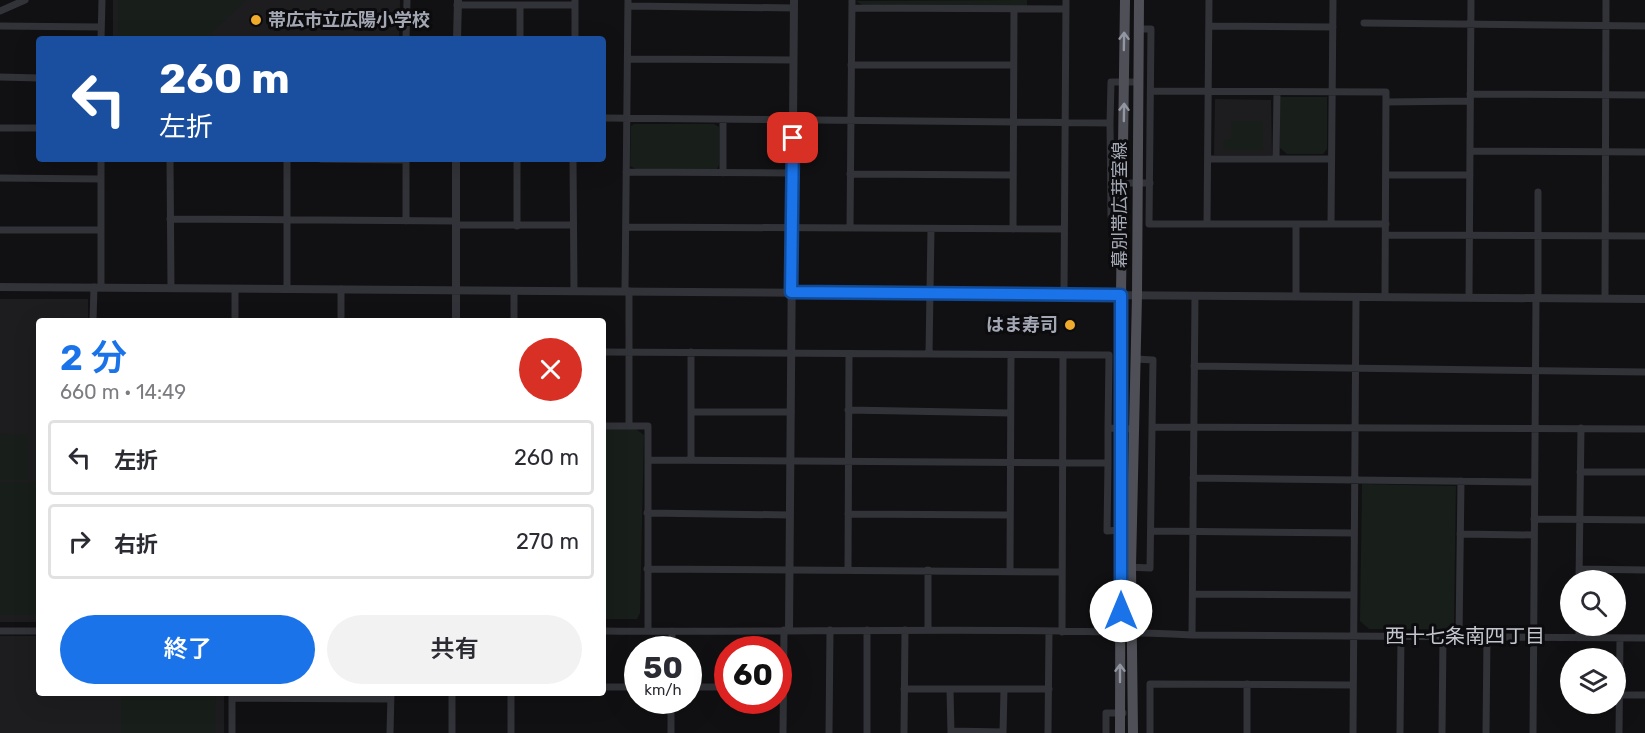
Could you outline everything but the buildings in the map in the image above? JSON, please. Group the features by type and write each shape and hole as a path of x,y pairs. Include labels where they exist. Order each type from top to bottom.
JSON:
{"main road":[{"name":"幕別帯広芽室線","path":"1125,0 1121,295 1127,428 1127,632 1133,733"},
{"name":"幕別帯広芽室線","path":"1126,567 1121,530 1127,428 1136,359 1138,0"},
{"name":"幕別帯広芽室線","path":"1120,733 1127,632"}],"street":[{"path":"0,11 25,0"},
{"path":"101,36 102,0"},
{"path":"406,36 407,0"},
{"path":"1064,294 1066,0"},
{"path":"1207,224 1209,0"},
{"path":"1331,224 1333,0"},
{"path":"1468,297 1471,0"},
{"path":"1605,298 1606,0"},
{"path":"457,36 457,2 520,6 575,3 574,36"},
{"path":"629,426 626,227 628,3 794,4 791,412 786,636"},
{"path":"850,228 852,4 1014,10 1066,9"},
{"path":"520,6 520,36"},
{"path":"1013,229 1014,10"},
{"path":"1364,23 1645,26"},
{"path":"0,26 101,27"},
{"path":"1209,26 1333,27"},
{"path":"1138,29 1151,29 1149,224 1386,224"},
{"path":"628,59 793,60"},
{"path":"851,65 1012,65"},
{"path":"0,77 36,78"},
{"path":"1123,216 1111,216 1112,82 1137,82"},
{"path":"1151,91 1386,92 1385,297"},
{"path":"1276,158 1277,93"},
{"path":"1386,102 1645,95"},
{"path":"606,118 1110,123"},
{"path":"723,120 723,173"},
{"path":"0,128 36,128"},
{"path":"1470,151 1645,152"},
{"path":"1208,159 1331,159"},
{"path":"93,318 101,230 101,162"},
{"path":"170,162 171,288"},
{"path":"287,162 287,289"},
{"path":"405,162 406,221"},
{"path":"456,162 456,318"},
{"path":"517,162 517,226"},
{"path":"573,162 574,290"},
{"path":"626,172 792,173"},
{"path":"850,174 1012,175"},
{"path":"1386,176 1470,175"},
{"path":"0,178 101,179"},
{"path":"1123,183 1150,183"},
{"path":"1533,733 1538,192"},
{"path":"170,219 406,221 517,226 573,225"},
{"path":"1296,224 1296,296"},
{"path":"626,227 1064,229"},
{"path":"929,354 931,229"},
{"path":"0,230 101,230"},
{"path":"1386,236 1645,236"},
{"path":"0,286 1645,298"},
{"path":"235,288 235,318"},
{"path":"341,289 341,318"},
{"path":"514,291 514,318"},
{"path":"1192,635 1195,296"},
{"path":"1353,733 1352,595 1356,297"},
{"path":"606,352 1108,355 1107,531 1121,530"},
{"path":"691,352 691,460"},
{"path":"848,570 849,355"},
{"path":"1010,571 1011,355"},
{"path":"1062,632 1064,355"},
{"path":"1126,567 1150,568 1153,360 1136,359"},
{"path":"1194,366 1645,372"},
{"path":"848,410 1010,413"},
{"path":"691,412 791,412"},
{"path":"606,426 648,426 648,632"},
{"path":"1152,427 1645,429"},
{"path":"1108,428 1127,428"},
{"path":"1579,570 1581,429"},
{"path":"648,460 1108,463"},
{"path":"1580,472 1645,472"},
{"path":"1193,478 1534,482"},
{"path":"1459,637 1461,481"},
{"path":"647,513 789,515"},
{"path":"848,514 1009,515"},
{"path":"1534,519 1645,520"},
{"path":"1151,531 1354,533"},
{"path":"1460,534 1534,536"},
{"path":"647,568 1062,572"},
{"path":"928,570 928,630"},
{"path":"1626,570 1645,570"},
{"path":"1193,594 1352,595"},
{"path":"829,733 830,630"},
{"path":"867,630 867,733"},
{"path":"904,733 905,630"},
{"path":"606,631 928,630 1192,635 1645,638"},
{"path":"0,631 36,632"},
{"path":"672,631 672,636"},
{"path":"1048,733 1049,632"},
{"path":"1400,733 1401,636"},
{"path":"1442,733 1443,637"},
{"path":"1486,733 1487,637"},
{"path":"1620,638 1620,648"},
{"path":"1150,733 1150,684 1353,685"},
{"path":"1246,733 1247,684"},
{"path":"606,687 624,687"},
{"path":"904,688 1049,689"},
{"path":"950,689 951,732 1003,733 1004,689"},
{"path":"1626,695 1645,695"},
{"path":"232,696 232,733"},
{"path":"390,733 391,696"},
{"path":"452,696 452,733"},
{"path":"511,696 511,733"},
{"path":"1106,733 1106,713 1133,713"},
{"path":"671,714 671,733"},
{"path":"782,714 783,733"},
{"path":"1619,733 1620,714"}],"shaded area":[{"name":"帯広市立広陽小学校","path":"113,0 400,0 399,36 113,36"},
{"path":"118,0 246,0 211,33 211,36 118,36"},
{"path":"1027,0 1027,6 864,6 856,1"},
{"path":"1280,97 1327,97 1327,149 1323,154 1287,154 1280,148"},
{"path":"1215,99 1271,100 1272,155 1214,155"},
{"path":"1231,121 1263,121 1263,150 1223,150 1223,140 1231,139"},
{"path":"634,124 714,124 719,127 719,165 717,169 638,170 630,166 631,126"},
{"path":"0,299 88,299 88,318 36,318 36,622 0,622"},
{"path":"606,429 636,429 644,435 640,613 637,619 606,619"},
{"path":"0,434 28,435 28,480 0,480"},
{"path":"0,482 36,482 36,615 0,615"},
{"path":"1362,484 1456,486 1454,623 1450,629 1369,629 1360,621"},
{"path":"0,636 36,636 36,696 224,696 224,733 0,733"},
{"path":"121,696 216,696 215,733 121,733"}],"place":[{"name":"帯広市立広陽小学校","path":"256,20"},
{"name":"はま寿司","path":"1070,325"}],"district":[{"name":"西十七条南四丁目","path":"1465,636"}],"route":[{"path":"793,138 791,292 1121,295 1121,611"}]}
